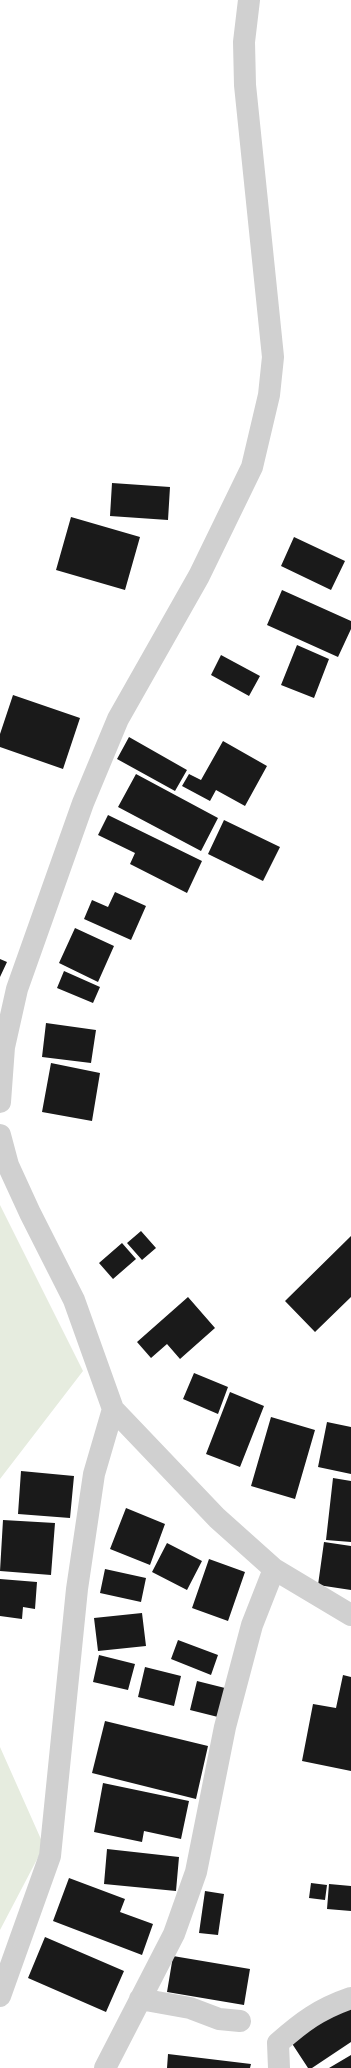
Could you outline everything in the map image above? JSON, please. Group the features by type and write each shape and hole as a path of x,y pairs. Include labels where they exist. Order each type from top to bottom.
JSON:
{"street":[{"path":"0,1102 4,1047 17,989 83,803 118,719 199,576 252,467 260,438 269,395 273,358 245,85 244,42 249,0"},
{"path":"0,1135 8,1165 30,1213 74,1300 113,1409 217,1518 274,1569 351,1615"},
{"path":"0,1996 50,1856 77,1589 94,1474 113,1409"},
{"path":"105,2068 174,1934 196,1872 227,1720 252,1625 274,1569"},
{"path":"279,2068 278,2043 303,2021 332,2004 351,1998"},
{"path":"140,1999 190,2008 219,2019 240,2021"}],"shaded area":[{"path":"0,1205 83,1371 0,1479"},
{"path":"0,1747 44,1846 0,1930"}],"building":[{"path":"112,483 170,487 168,520 110,516"},
{"path":"71,517 140,537 125,590 56,570"},
{"path":"294,537 345,561 331,590 281,566"},
{"path":"282,590 351,621 351,629 338,657 267,625"},
{"path":"297,645 329,659 314,698 281,685"},
{"path":"221,655 260,676 249,696 211,675"},
{"path":"13,695 80,718 63,769 0,747 0,734"},
{"path":"129,737 187,770 175,791 117,759"},
{"path":"223,741 267,766 245,806 216,790 210,801 182,786 189,774 201,780"},
{"path":"136,774 218,818 201,851 118,807"},
{"path":"108,815 202,861 187,893 130,864 135,853 98,835"},
{"path":"224,820 280,847 263,881 208,854"},
{"path":"115,892 146,906 131,940 84,919 92,900 108,907"},
{"path":"75,928 114,946 98,982 59,963"},
{"path":"0,959 7,962 0,977"},
{"path":"64,971 100,987 93,1003 57,988"},
{"path":"46,1023 96,1030 91,1063 42,1057"},
{"path":"51,1063 100,1073 92,1121 42,1112"},
{"path":"141,1231 156,1248 142,1260 127,1243"},
{"path":"351,1236 351,1297 315,1332 285,1301"},
{"path":"122,1243 136,1259 113,1279 99,1263"},
{"path":"188,1297 215,1328 180,1359 167,1344 151,1358 137,1342"},
{"path":"194,1373 228,1387 218,1414 183,1399"},
{"path":"230,1392 264,1406 240,1467 206,1454"},
{"path":"271,1417 315,1430 295,1499 251,1486"},
{"path":"327,1422 351,1427 351,1474 318,1467"},
{"path":"21,1471 74,1476 70,1518 18,1514"},
{"path":"333,1478 351,1481 351,1542 326,1540"},
{"path":"126,1508 165,1524 150,1565 110,1549"},
{"path":"3,1520 55,1523 51,1575 0,1571"},
{"path":"324,1542 351,1546 351,1590 318,1585"},
{"path":"167,1543 202,1561 187,1590 152,1572"},
{"path":"209,1559 245,1572 228,1621 192,1608"},
{"path":"105,1569 146,1578 141,1602 100,1593"},
{"path":"0,1579 37,1582 35,1609 23,1607 22,1619 0,1616"},
{"path":"142,1613 146,1646 98,1651 94,1618"},
{"path":"178,1640 218,1655 211,1675 171,1659"},
{"path":"99,1655 135,1664 128,1690 93,1682"},
{"path":"145,1667 181,1676 174,1706 138,1697"},
{"path":"343,1675 351,1677 351,1771 302,1761 313,1704 336,1708"},
{"path":"197,1681 225,1688 218,1717 190,1710"},
{"path":"105,1721 208,1746 196,1799 92,1773"},
{"path":"103,1783 189,1801 181,1839 144,1831 142,1842 94,1832"},
{"path":"107,1849 179,1857 176,1891 104,1884"},
{"path":"69,1878 125,1899 120,1912 153,1924 142,1955 53,1921"},
{"path":"311,1883 327,1885 325,1900 309,1898"},
{"path":"329,1884 351,1886 351,1911 327,1909"},
{"path":"205,1891 224,1894 218,1935 199,1933"},
{"path":"45,1937 124,1971 106,2012 28,1978"},
{"path":"173,1956 250,1969 244,2005 167,1992"},
{"path":"351,2003 351,2042 312,2068 308,2068 291,2042"},
{"path":"168,2054 251,2064 250,2068 167,2068"},
{"path":"351,2055 351,2068 329,2068"}]}
